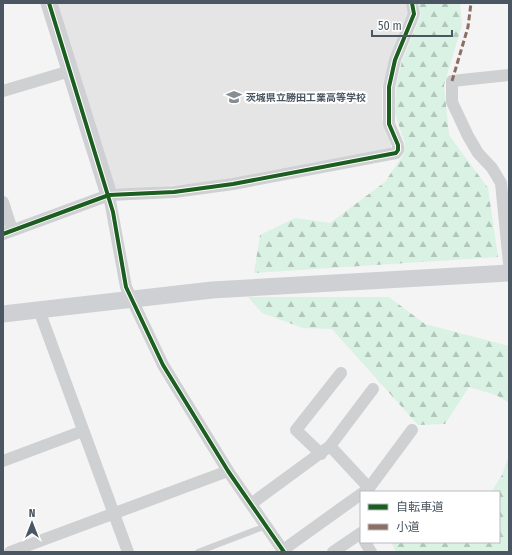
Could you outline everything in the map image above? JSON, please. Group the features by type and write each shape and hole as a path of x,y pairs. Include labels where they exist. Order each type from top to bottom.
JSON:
{"street":[{"path":"49,3 109,195 126,287 163,365 228,471 283,551 360,495"},
{"path":"3,202 7,232 109,195 174,192 233,184 396,153 398,150 398,145 389,124 389,87 395,60 414,14 412,3"},
{"path":"3,91 70,71"},
{"path":"509,75 452,81 452,102 468,136 478,153 492,168 500,182 509,263"},
{"path":"3,314 212,290 501,274"},
{"path":"39,310 128,552"},
{"path":"341,373 296,430 326,450 365,491 412,430"},
{"path":"251,504 326,450 373,389"},
{"path":"3,461 83,431"},
{"path":"10,552 228,471"},
{"path":"333,552 360,537"},
{"path":"366,543 371,552"}],"lane":[{"path":"198,552 266,526"}],"shaded area":[{"name":"茨城県立勝田工業高等学校","path":"58,3 407,3 409,13 401,29 382,88 382,119 391,144 390,150 211,182 120,190 115,187"}],"green space":[{"path":"418,3 460,3 462,25 444,85 449,135 488,188 498,257 254,273 260,235 295,218 330,223 385,182 403,155 405,144 395,113 396,86 402,61 421,15"},
{"path":"248,297 389,297 425,324 509,346 509,403 496,395 469,387 445,424 418,425 332,329 303,328 262,313"},
{"path":"509,455 508,552 396,552 392,543 500,543 500,491 492,491 502,475"}],"marked path":[{"path":"452,81 468,27 471,3"}],"cycle path":[{"path":"49,3 113,212 126,287 163,365 228,471 284,552"},
{"path":"3,234 109,195 174,192 233,184 396,153 398,150 398,145 389,124 389,87 395,60 414,14 412,3"}],"place":[{"name":"茨城県立勝田工業高等学校","path":"234,97"}]}
